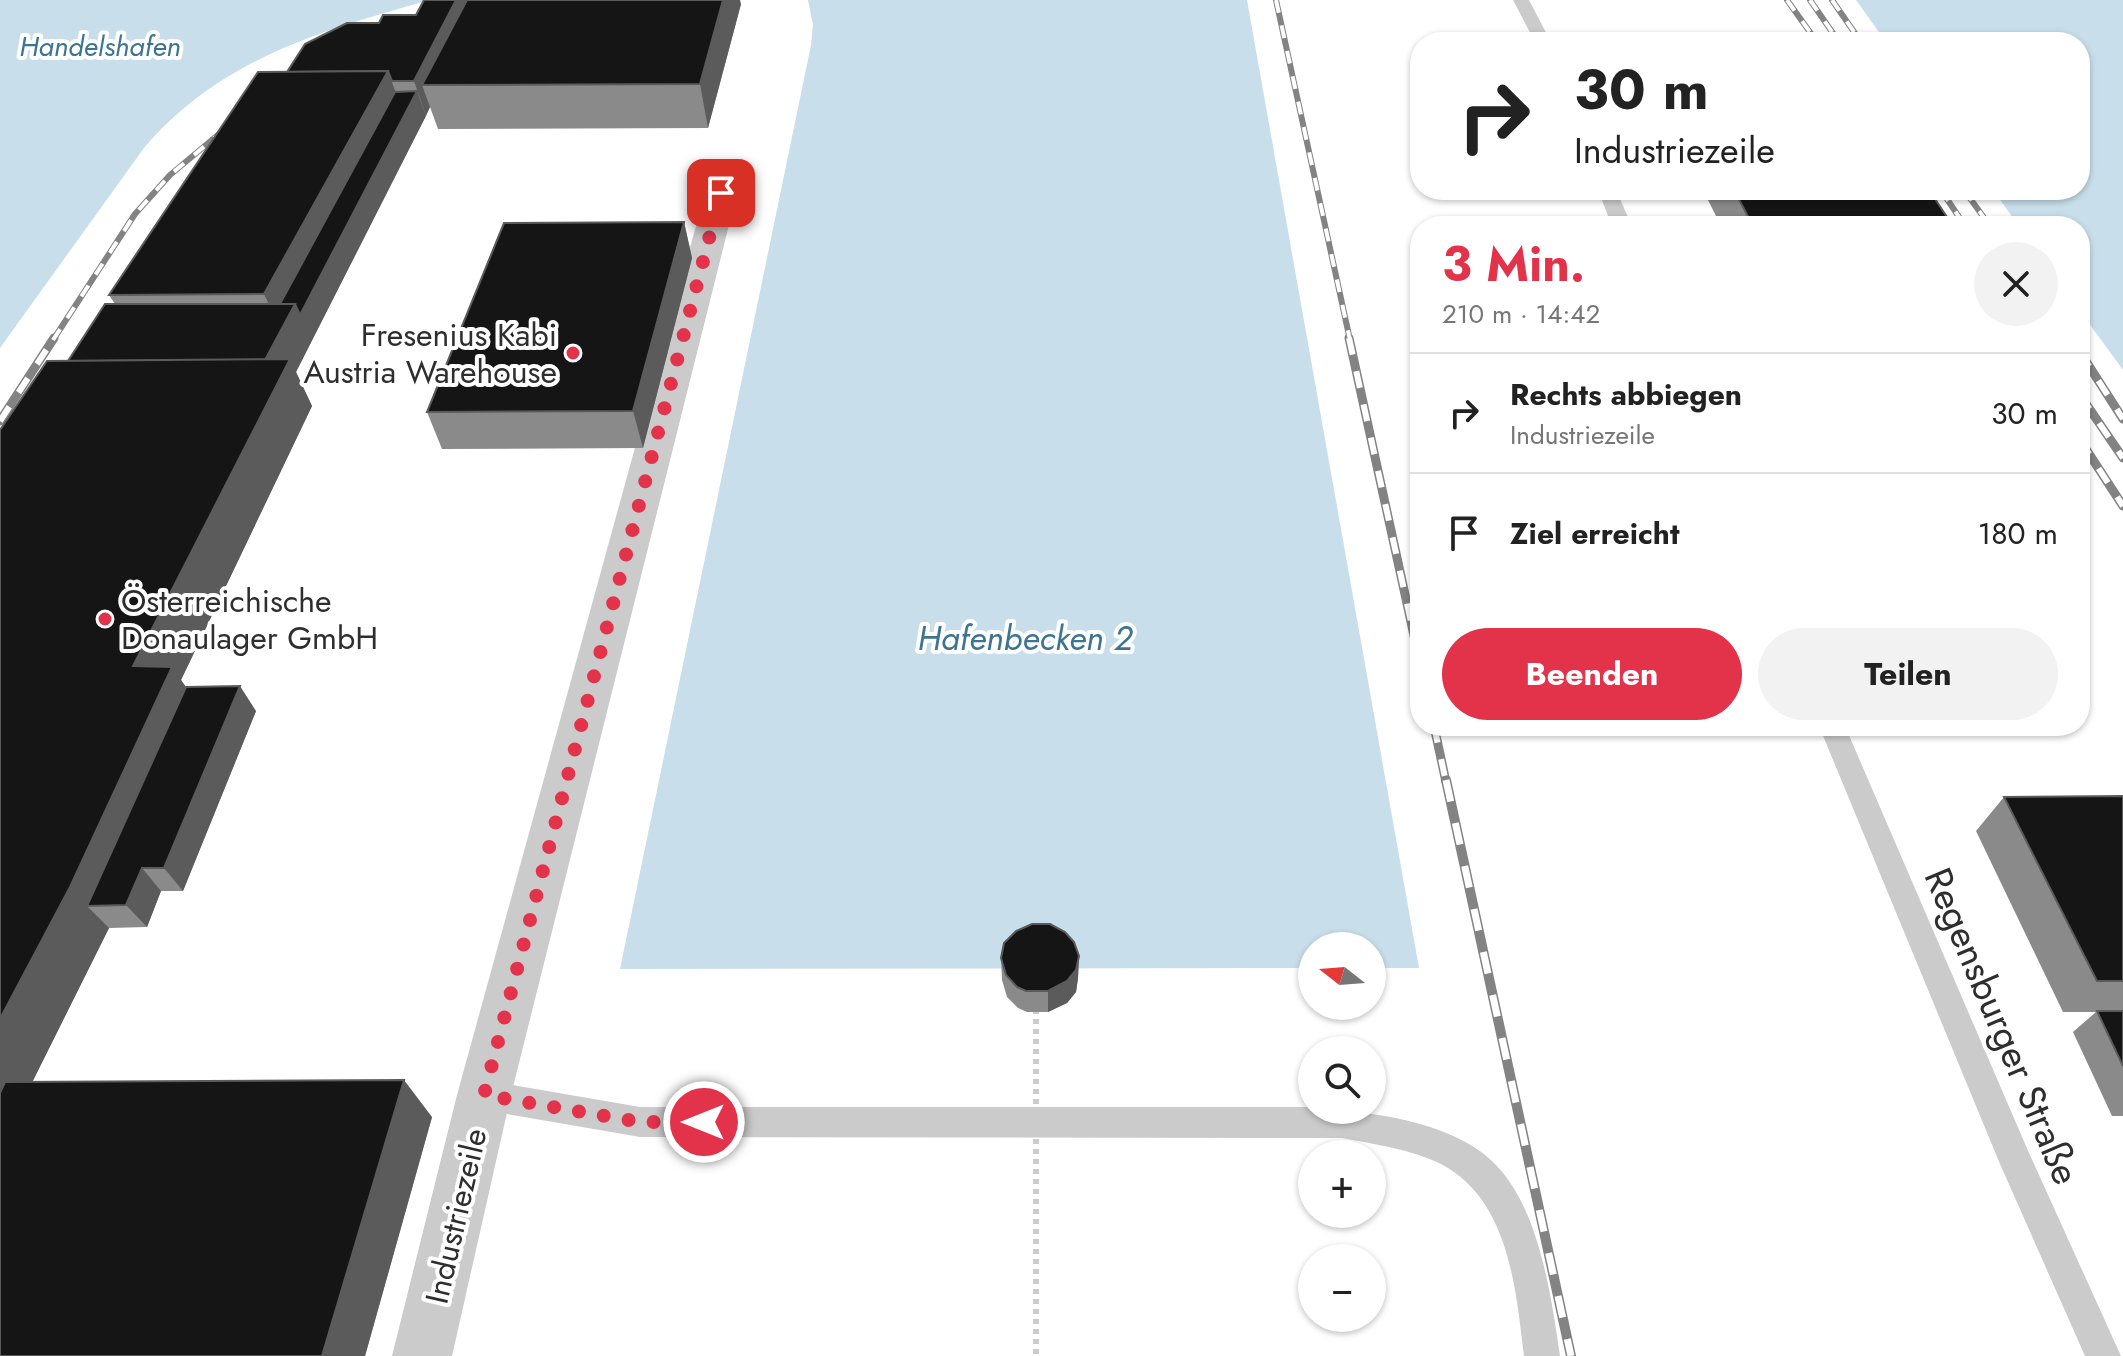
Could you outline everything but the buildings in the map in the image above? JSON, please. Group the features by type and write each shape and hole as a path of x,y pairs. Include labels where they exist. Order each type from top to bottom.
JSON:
{"street":[{"name":"Industriezeile","path":"422,1356 484,1095 721,193"}],"lane":[{"path":"1521,0 1538,32"},
{"name":"Regensburger Straße","path":"1836,736 2017,1164 2103,1356"},
{"path":"484,1095 640,1122 1342,1123 1411,1137 1462,1158 1485,1177 1505,1209 1531,1275 1542,1356"}],"path":[{"path":"1036,1004 1036,1356"}],"water":[{"name":"Handelshafen","path":"0,0 430,0 311,37 274,52 205,92 174,117 144,148 0,348"},
{"name":"Hafenbecken 2","path":"808,0 1247,0 1419,968 1386,968 1386,932 1298,932 1298,968 620,969 813,25"},
{"path":"1856,0 2123,0 2123,370 2090,325 2090,216 2012,216 2000,200 2090,200 2090,32 1879,32"}],"railway":[{"path":"1276,0 1350,340"},
{"path":"1787,0 1810,32"},
{"path":"1810,0 1832,32"},
{"path":"1832,0 1854,32"},
{"path":"53,340 135,214 170,175 231,124"},
{"path":"1948,200 1958,216"},
{"path":"1971,200 1983,216"},
{"path":"0,421 54,338"},
{"path":"1349,338 1410,617"},
{"path":"2090,368 2123,419"},
{"path":"2090,410 2123,458"},
{"path":"2090,455 2123,506"},
{"path":"1436,736 1446,782"},
{"path":"1446,780 1571,1356"}],"place":[{"name":"Fresenius Kabi Austria Warehouse","path":"573,353"},
{"name":"Österreichische Donaulager GmbH","path":"105,619"}],"route":[{"path":"704,1122 640,1122 484,1095 721,193"}]}
